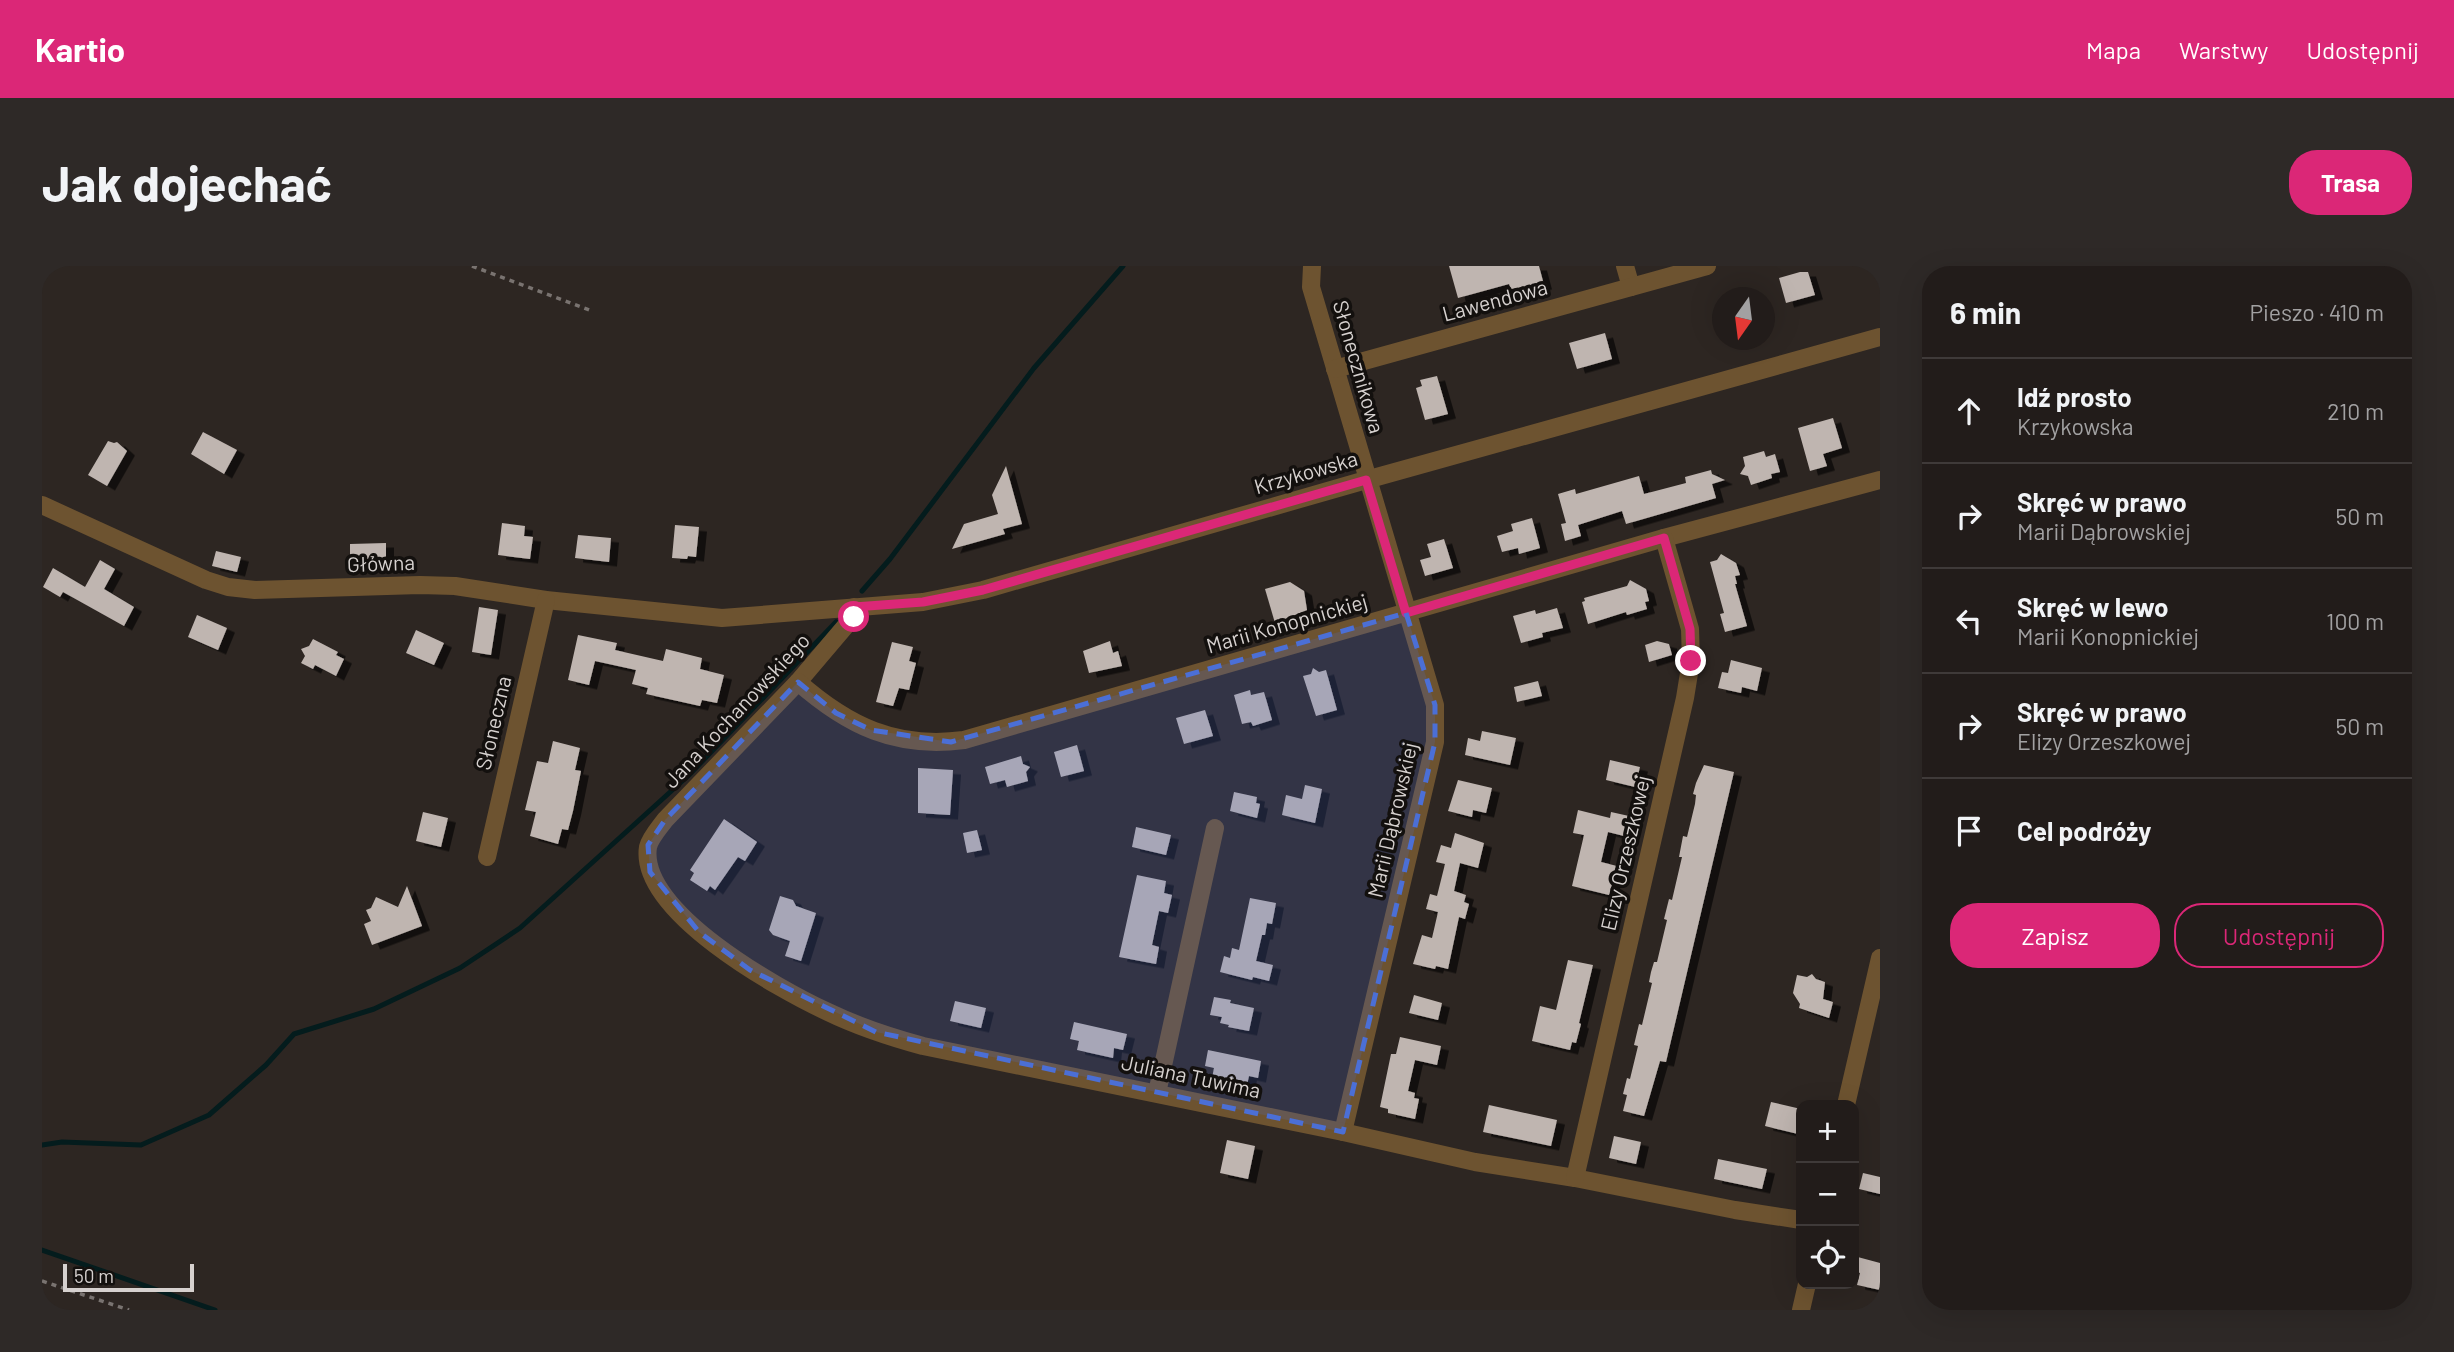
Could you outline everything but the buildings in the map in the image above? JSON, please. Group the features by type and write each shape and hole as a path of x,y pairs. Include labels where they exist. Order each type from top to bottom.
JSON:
{"street":[{"name":"Słonecznikowa","path":"1312,266 1311,287 1366,480"},
{"path":"1625,266 1631,287"},
{"name":"Lawendowa","path":"1335,369 1707,266"},
{"name":"Krzykowska","path":"737,618 923,602 983,590 1880,337"},
{"name":"Marii Dąbrowskiej","path":"1343,1132 1435,742 1435,705 1366,480"},
{"name":"Marii Konopnickiej","path":"798,682 836,713 871,730 908,740 964,740 1664,538 1880,480"},
{"name":"Główna","path":"42,505 206,580 228,587 255,590 437,585 546,600 737,618"},
{"name":"Elizy Orzeszkowej","path":"1575,1178 1685,698 1691,661 1690,629 1664,538"},
{"name":"Słoneczna","path":"487,857 546,600"},
{"name":"Jana Kochanowskiego","path":"648,845 665,820 798,682 854,617 854,607"},
{"path":"1157,1093 1216,828"},
{"name":"Juliana Tuwima","path":"648,845 649,872 665,898 699,932 750,970 827,1012 876,1032 923,1046 1343,1132 1475,1162 1796,1219"},
{"path":"1847,1100 1880,958"},
{"path":"1801,1310 1806,1289"}],"path":[{"path":"472,266 592,311"},
{"path":"42,1281 129,1310"}],"highlighted area":[{"path":"1406,613 1435,705 1435,742 1343,1132 876,1032 750,970 699,932 650,872 648,845 665,820 798,682 836,713 871,730 951,742"}],"waterway":[{"path":"862,591 890,559 1034,368 1123,266"},
{"path":"42,1145 62,1142 141,1145 209,1115 266,1065 294,1034 374,1009 460,968 520,928 689,775 836,622"},
{"path":"42,1250 215,1310"}],"route":[{"path":"854,617 854,607 901,605 983,590 1366,480 1406,613 1664,538 1690,629 1691,661"}]}
